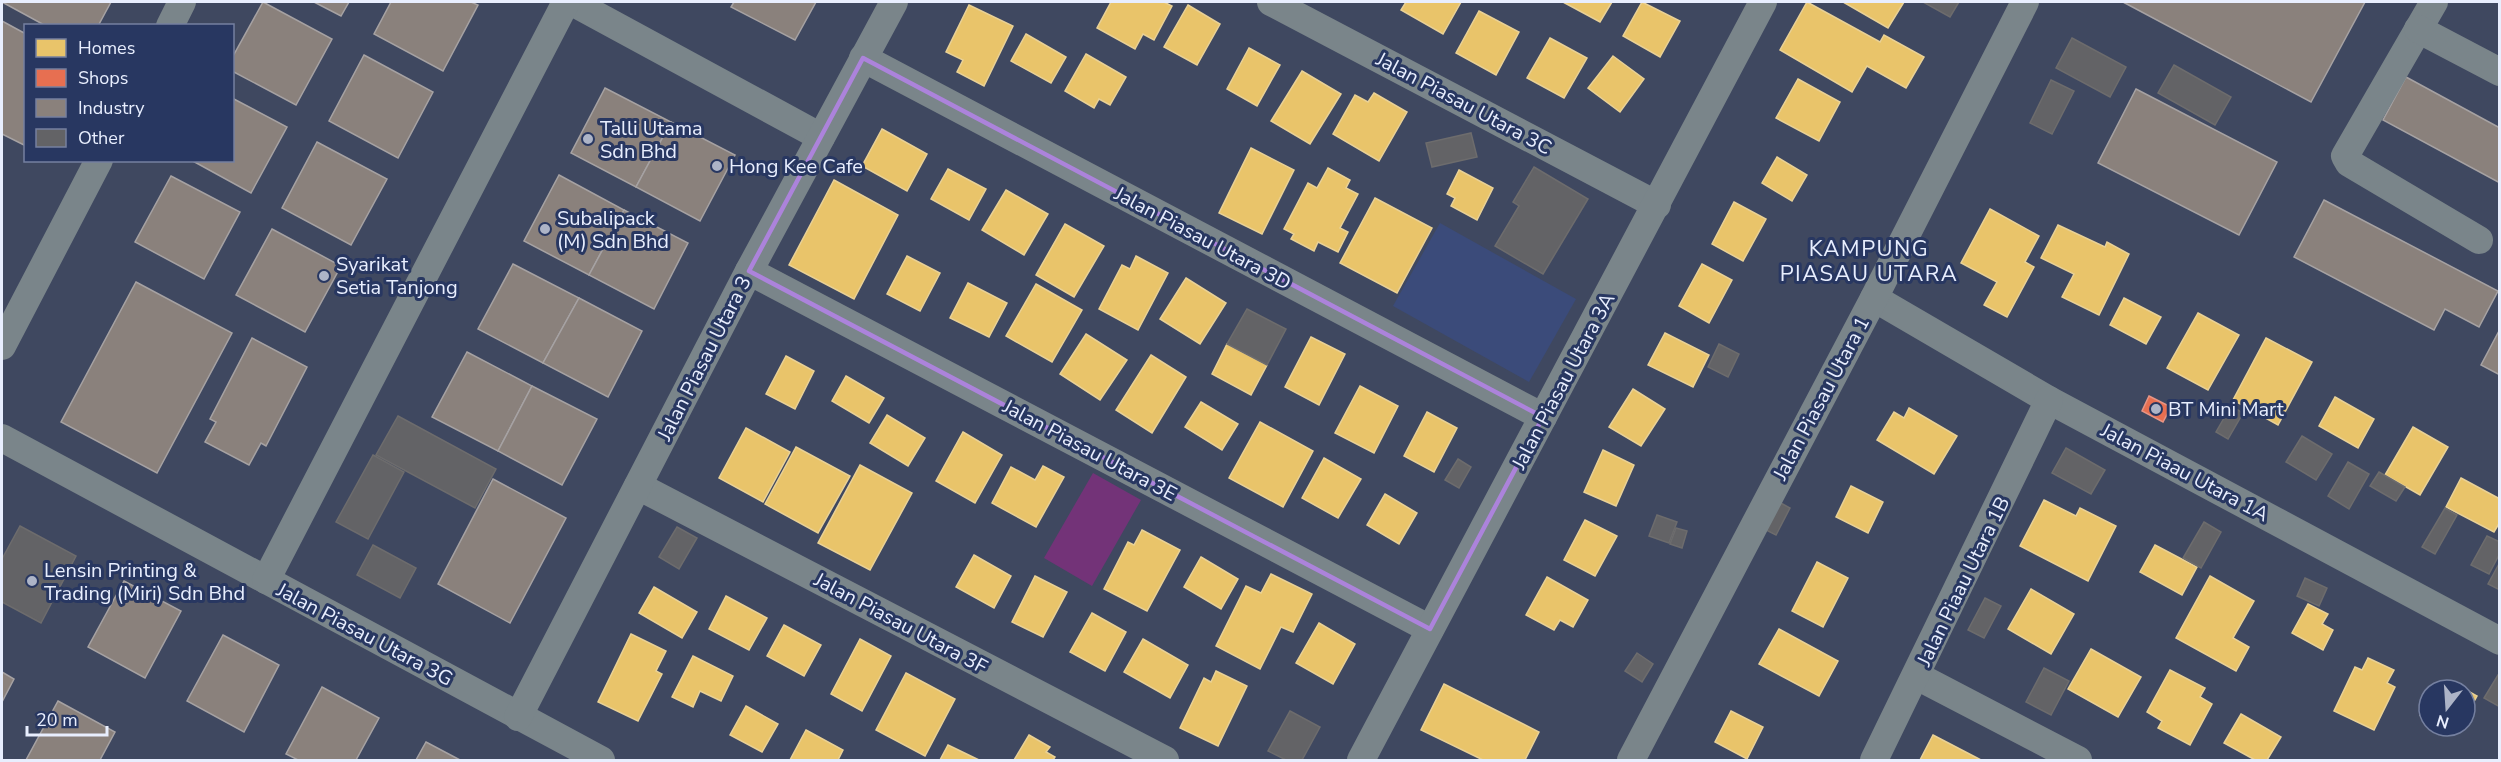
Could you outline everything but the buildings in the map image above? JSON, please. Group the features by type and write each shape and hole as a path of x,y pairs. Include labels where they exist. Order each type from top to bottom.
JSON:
{"street":[{"path":"171,24 182,2"},
{"path":"266,580 566,2"},
{"path":"572,2 821,137"},
{"name":"Jalan Piasau Utara 3","path":"518,717 750,271 894,2"},
{"name":"Jalan Piasau Utara 3C","path":"1271,2 1657,205"},
{"name":"Jalan Piasau Utara 3A","path":"1361,760 1763,2"},
{"name":"Jalan Piasau Utara 1","path":"1631,760 1874,298 2025,2"},
{"path":"2434,2 2345,156 2349,163 2479,240"},
{"path":"2418,29 2499,72"},
{"name":"Jalan Piasau Utara 3D","path":"863,58 1544,417"},
{"path":"2,346 98,162"},
{"name":"Jalan Piasau Utara 3E","path":"750,271 1430,629"},
{"name":"Jalan Piaau Utara 1A","path":"1874,298 2049,400 2499,640"},
{"name":"Jalan Piaau Utara 1B","path":"1874,760 1917,676 2049,400"},
{"name":"Jalan Piasau Utara 3G","path":"2,438 518,717 602,760"},
{"name":"Jalan Piasau Utara 3F","path":"638,486 1165,760"},
{"path":"1917,676 2078,760"}],"highlighted area":[{"path":"863,58 1543,417 1430,629 749,271"}],"shaded area":[{"path":"1440,223 1576,299 1529,382 1393,306"},
{"path":"1093,473 1141,500 1092,586 1044,558"}],"place":[{"name":"Talli Utama Sdn Bhd","path":"588,139"},
{"name":"Hong Kee Cafe","path":"717,166"},
{"name":"Subalipack (M) Sdn Bhd","path":"545,229"},
{"name":"Syarikat Setia Tanjong","path":"324,276"},
{"name":"BT Mini Mart","path":"2156,409"},
{"name":"Lensin Printing & Trading (Miri) Sdn Bhd","path":"32,581"}],"district":[{"name":"KAMPUNG PIASAU UTARA","path":"1869,260"}]}
